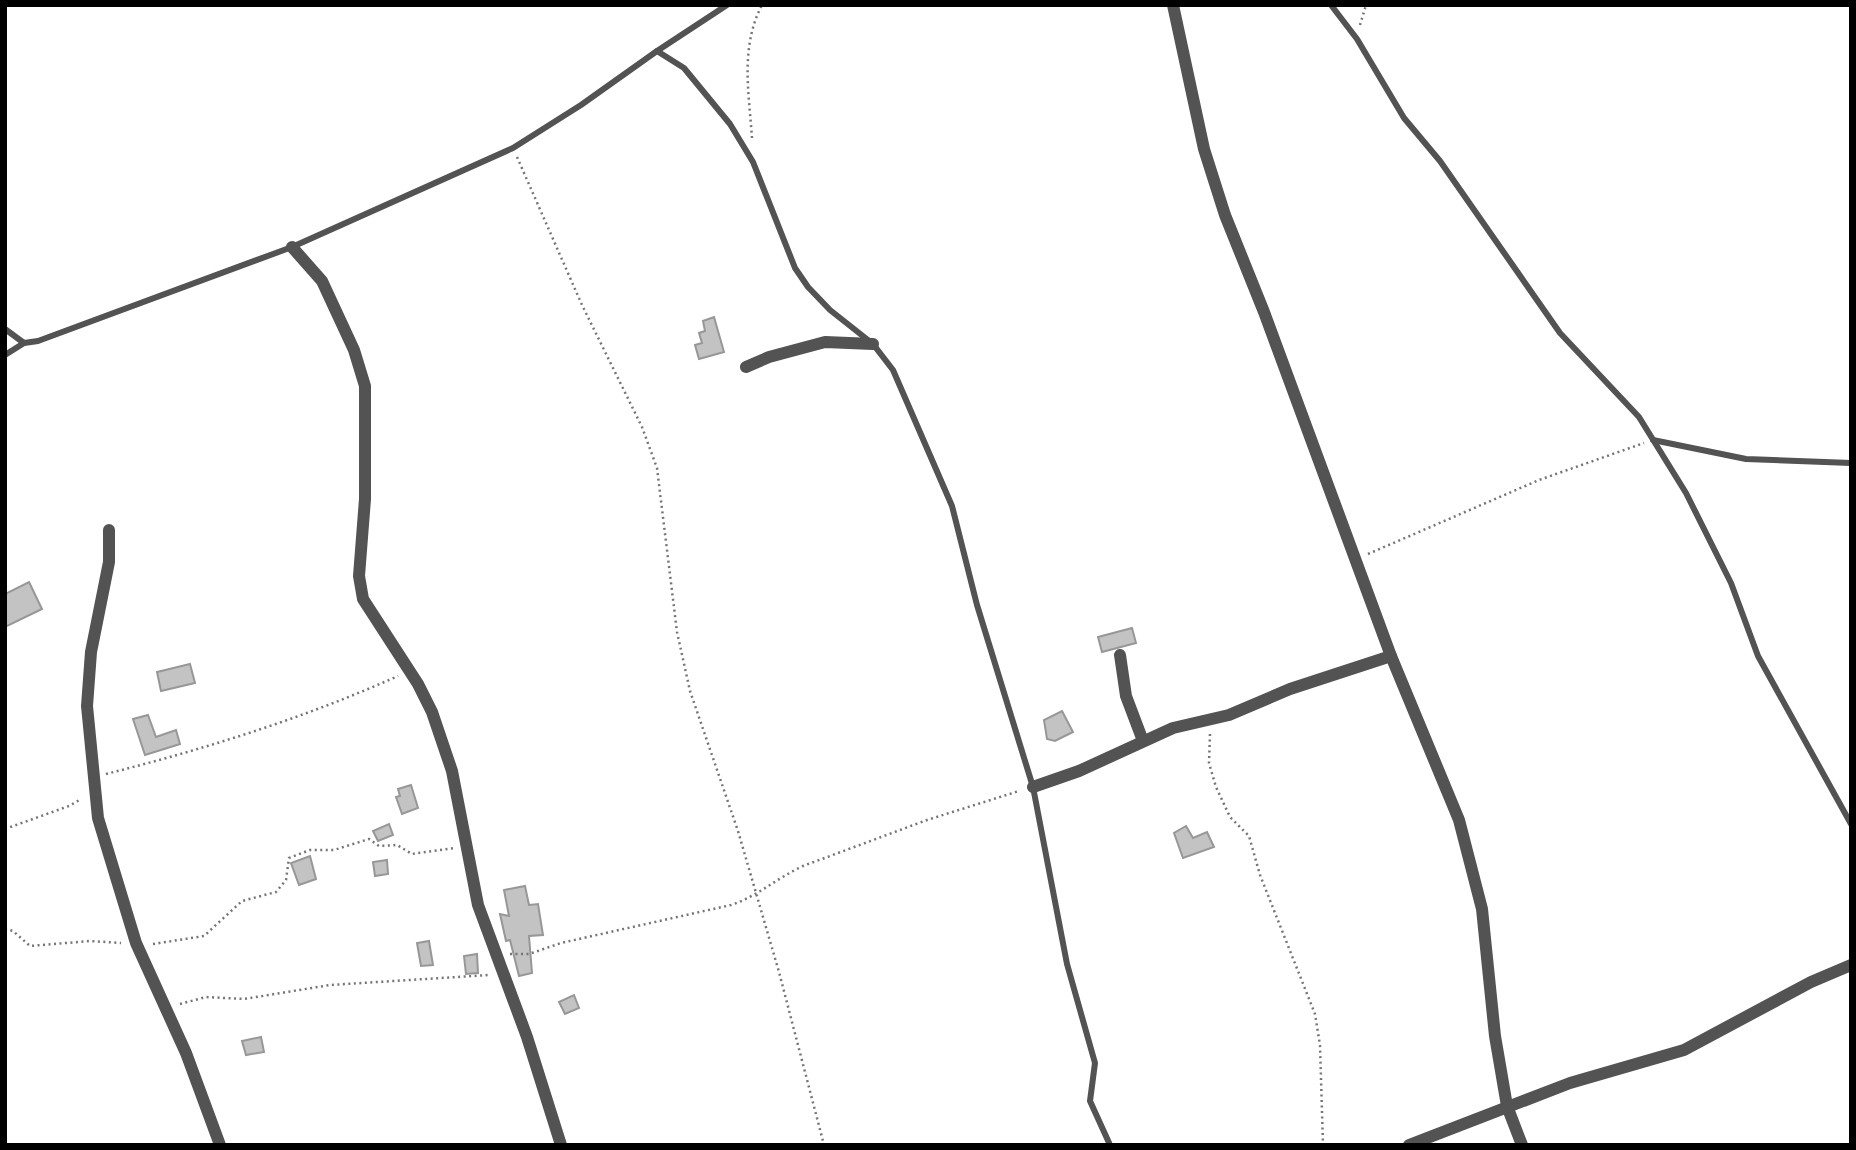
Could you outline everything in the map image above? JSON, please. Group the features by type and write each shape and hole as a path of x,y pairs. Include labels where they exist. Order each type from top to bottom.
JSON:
{"street":[{"path":"1173,5 1204,149 1225,215 1264,312 1391,656 1459,820 1482,909 1495,1037 1507,1107 1522,1145"},
{"path":"292,247 322,281 362,371 366,404 360,587 369,610 418,684 432,712 452,771 478,905 561,1145"},
{"path":"746,367 769,357 825,342 873,344"},
{"path":"109,530 107,575 91,652 88,685 88,730 100,829 136,943 166,1007 220,1145"},
{"path":"1120,656 1126,696 1143,741"},
{"path":"1032,787 1116,755 1173,728 1212,720 1290,689 1391,656"},
{"path":"1409,1145 1570,1083 1684,1050 1811,982 1851,965"}],"lane":[{"path":"5,355 24,343 90,324 292,247 513,148 582,105 727,5"},
{"path":"1331,5 1357,39 1404,118 1440,161 1560,333 1596,375 1628,402 1653,440 1686,493 1731,583 1758,656 1851,824"},
{"path":"657,51 684,68 730,124 753,162 795,268 830,310 873,344 893,370 952,506 977,605 1032,787 1067,964 1095,1063 1090,1101 1110,1145"},
{"path":"5,329 24,343"},
{"path":"1653,440 1746,459 1851,464"}],"path":[{"path":"753,162 748,58 751,34 762,5"},
{"path":"1357,39 1366,5"},
{"path":"513,148 582,305 642,427 657,468 677,632 690,691 738,831 779,972 824,1145"},
{"path":"1355,560 1539,480 1653,440"},
{"path":"5,829 69,806 96,783 329,705 403,674"},
{"path":"1212,720 1209,763 1216,787 1230,817 1249,836 1259,876 1315,1014 1320,1045 1323,1145"},
{"path":"496,953 528,954 561,943 710,911 756,897 778,879 803,866 927,820 1032,787"},
{"path":"5,929 13,931 30,946 90,941 158,944 204,936 242,901 276,892 286,880 289,858 310,850 334,850 369,839 379,846 397,845 412,854 460,846"},
{"path":"166,1007 206,997 244,999 330,985 504,974"}],"building":[{"path":"714,317 724,352 699,359 695,345 702,343 699,333 705,331 703,321"},
{"path":"29,582 42,609 5,627 5,594"},
{"path":"1132,628 1136,643 1102,652 1098,637"},
{"path":"190,664 195,683 161,691 157,672"},
{"path":"1062,711 1073,732 1055,741 1047,739 1044,720"},
{"path":"148,715 156,737 176,730 180,744 145,755 133,719"},
{"path":"411,785 418,808 402,814 396,797 400,796 398,789"},
{"path":"389,824 393,835 378,841 373,831"},
{"path":"1186,826 1193,838 1207,832 1214,847 1183,858 1174,833"},
{"path":"310,856 316,879 299,885 291,863"},
{"path":"387,860 388,874 375,876 373,862"},
{"path":"525,886 529,905 538,904 543,935 529,936 532,973 519,976 510,940 506,941 500,914 509,916 504,890"},
{"path":"429,941 433,965 421,966 417,943"},
{"path":"477,954 478,973 466,974 464,956"},
{"path":"574,995 579,1008 565,1014 559,1002"},
{"path":"261,1037 264,1052 246,1055 242,1041"}]}
